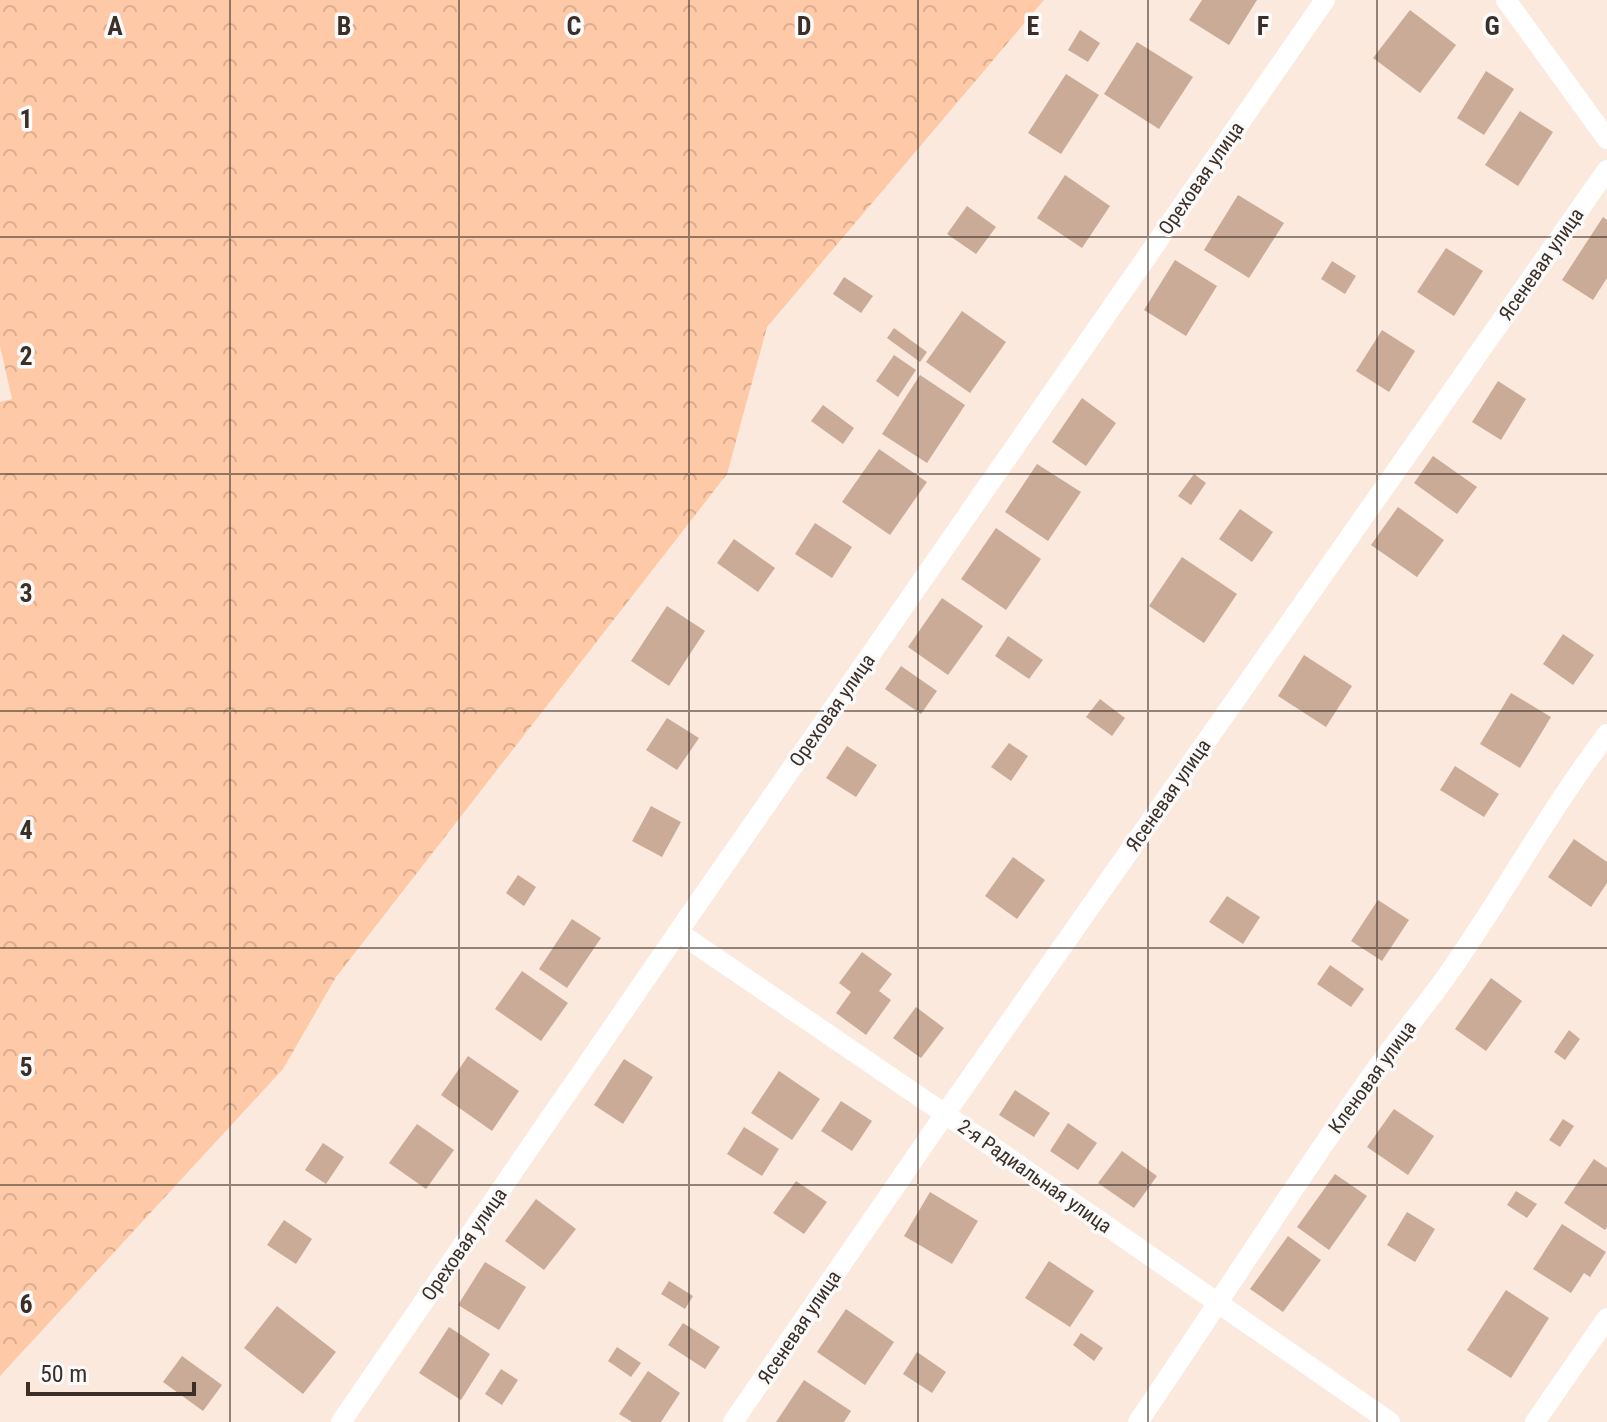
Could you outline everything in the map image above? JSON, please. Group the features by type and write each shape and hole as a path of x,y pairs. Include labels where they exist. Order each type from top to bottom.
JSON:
{"street":[{"name":"Ореховая улица","path":"341,1422 1325,0"},
{"path":"1506,0 1607,139"},
{"name":"Ясеневая улица","path":"733,1422 945,1114 1607,170"},
{"name":"Кленовая улица","path":"1138,1422 1284,1201 1371,1076 1446,977 1607,734"},
{"name":"2-я Радиальная улица","path":"678,932 1390,1422"},
{"path":"1535,1422 1607,1318"}],"green space":[{"path":"0,0 1044,0 767,327 727,474 336,977 283,1069 0,1376 0,402 12,399 0,346"}],"building":[{"path":"1202,0 1257,0 1229,45 1189,20"},
{"path":"1410,10 1456,45 1420,93 1373,58"},
{"path":"1080,30 1100,43 1088,62 1068,50"},
{"path":"1137,42 1193,77 1159,129 1104,94"},
{"path":"1486,71 1514,89 1484,135 1457,118"},
{"path":"1066,74 1099,95 1061,154 1028,133"},
{"path":"1520,111 1553,132 1518,186 1485,165"},
{"path":"1065,175 1110,206 1082,248 1037,218"},
{"path":"1238,195 1284,223 1249,278 1204,250"},
{"path":"967,206 996,227 976,254 947,234"},
{"path":"1603,217 1607,220 1607,278 1593,300 1562,280"},
{"path":"1446,248 1483,271 1454,316 1417,292"},
{"path":"1175,260 1217,286 1186,336 1144,310"},
{"path":"1332,261 1356,276 1345,294 1321,279"},
{"path":"844,277 873,296 861,313 833,294"},
{"path":"962,311 1006,342 970,393 926,362"},
{"path":"894,328 927,352 920,362 887,338"},
{"path":"1382,330 1415,351 1389,392 1356,371"},
{"path":"894,355 916,370 898,397 876,381"},
{"path":"920,375 965,405 927,463 882,434"},
{"path":"1498,381 1526,399 1501,440 1472,422"},
{"path":"1082,398 1116,423 1086,466 1052,442"},
{"path":"823,405 854,428 843,444 811,421"},
{"path":"879,449 927,482 890,535 842,502"},
{"path":"1433,456 1477,487 1457,514 1414,483"},
{"path":"1037,464 1081,492 1048,541 1005,512"},
{"path":"1194,474 1206,483 1191,505 1178,496"},
{"path":"1398,507 1444,540 1417,577 1371,545"},
{"path":"1240,509 1273,532 1252,562 1219,539"},
{"path":"815,523 852,547 832,578 795,554"},
{"path":"996,528 1041,559 1006,610 961,579"},
{"path":"734,539 775,568 758,592 717,563"},
{"path":"1182,557 1237,594 1204,643 1149,606"},
{"path":"942,598 983,626 948,675 908,647"},
{"path":"667,606 705,631 669,686 631,661"},
{"path":"1563,634 1594,655 1573,685 1543,664"},
{"path":"1008,636 1043,660 1029,679 995,656"},
{"path":"1304,655 1352,686 1326,727 1278,696"},
{"path":"901,666 937,691 921,714 885,689"},
{"path":"1511,693 1551,717 1520,768 1480,744"},
{"path":"1100,699 1125,718 1112,736 1086,717"},
{"path":"667,718 699,738 677,770 646,750"},
{"path":"1009,743 1028,756 1011,781 991,767"},
{"path":"847,746 877,765 856,797 826,778"},
{"path":"1455,766 1499,794 1484,817 1440,790"},
{"path":"651,806 681,822 662,857 632,841"},
{"path":"1574,839 1607,862 1607,883 1591,907 1548,877"},
{"path":"1013,857 1045,880 1017,919 985,896"},
{"path":"518,875 536,887 524,906 506,893"},
{"path":"1227,896 1260,917 1243,944 1209,922"},
{"path":"1378,900 1409,920 1382,961 1351,941"},
{"path":"572,919 601,938 567,988 539,969"},
{"path":"862,952 892,974 879,991 891,1000 866,1035 836,1013 851,992 839,983"},
{"path":"1330,965 1364,989 1351,1007 1317,984"},
{"path":"522,971 568,1003 541,1041 495,1009"},
{"path":"1491,978 1522,1001 1486,1051 1455,1029"},
{"path":"916,1007 944,1028 921,1058 893,1038"},
{"path":"1569,1030 1580,1039 1565,1060 1554,1052"},
{"path":"468,1056 519,1091 492,1131 441,1095"},
{"path":"624,1059 653,1077 623,1124 594,1105"},
{"path":"779,1071 820,1099 792,1140 751,1113"},
{"path":"1015,1090 1050,1113 1034,1137 999,1115"},
{"path":"841,1101 872,1121 852,1151 821,1131"},
{"path":"1394,1109 1434,1136 1408,1175 1367,1147"},
{"path":"1563,1119 1574,1126 1560,1147 1549,1140"},
{"path":"1068,1123 1097,1143 1078,1170 1050,1151"},
{"path":"417,1124 454,1150 426,1189 389,1163"},
{"path":"744,1127 779,1149 762,1176 727,1154"},
{"path":"323,1143 344,1157 326,1184 305,1170"},
{"path":"1122,1151 1157,1176 1134,1208 1098,1183"},
{"path":"1594,1159 1607,1168 1605,1230 1564,1203"},
{"path":"1335,1174 1367,1196 1329,1250 1297,1227"},
{"path":"796,1181 827,1202 804,1234 773,1213"},
{"path":"1516,1191 1537,1204 1527,1218 1507,1205"},
{"path":"930,1192 978,1221 952,1264 904,1236"},
{"path":"536,1199 576,1229 544,1270 505,1241"},
{"path":"1407,1212 1435,1229 1415,1262 1387,1245"},
{"path":"284,1220 312,1239 296,1264 267,1245"},
{"path":"1562,1224 1606,1252 1590,1277 1584,1273 1571,1293 1533,1269"},
{"path":"1288,1236 1321,1260 1283,1312 1250,1289"},
{"path":"1049,1261 1094,1291 1070,1327 1025,1298"},
{"path":"485,1262 526,1287 499,1330 458,1305"},
{"path":"669,1281 693,1296 685,1309 661,1294"},
{"path":"1506,1290 1549,1318 1511,1378 1467,1350"},
{"path":"277,1306 336,1352 303,1394 244,1348"},
{"path":"846,1309 894,1342 865,1385 817,1352"},
{"path":"683,1323 720,1347 705,1369 668,1345"},
{"path":"449,1327 490,1354 461,1400 419,1373"},
{"path":"1081,1333 1103,1348 1094,1361 1073,1345"},
{"path":"617,1347 641,1363 631,1377 608,1361"},
{"path":"917,1352 946,1372 932,1393 903,1374"},
{"path":"182,1356 222,1385 203,1411 163,1382"},
{"path":"501,1369 518,1380 502,1405 485,1394"},
{"path":"648,1371 680,1393 661,1422 632,1422 619,1414"},
{"path":"804,1380 851,1411 844,1422 776,1422"}]}
